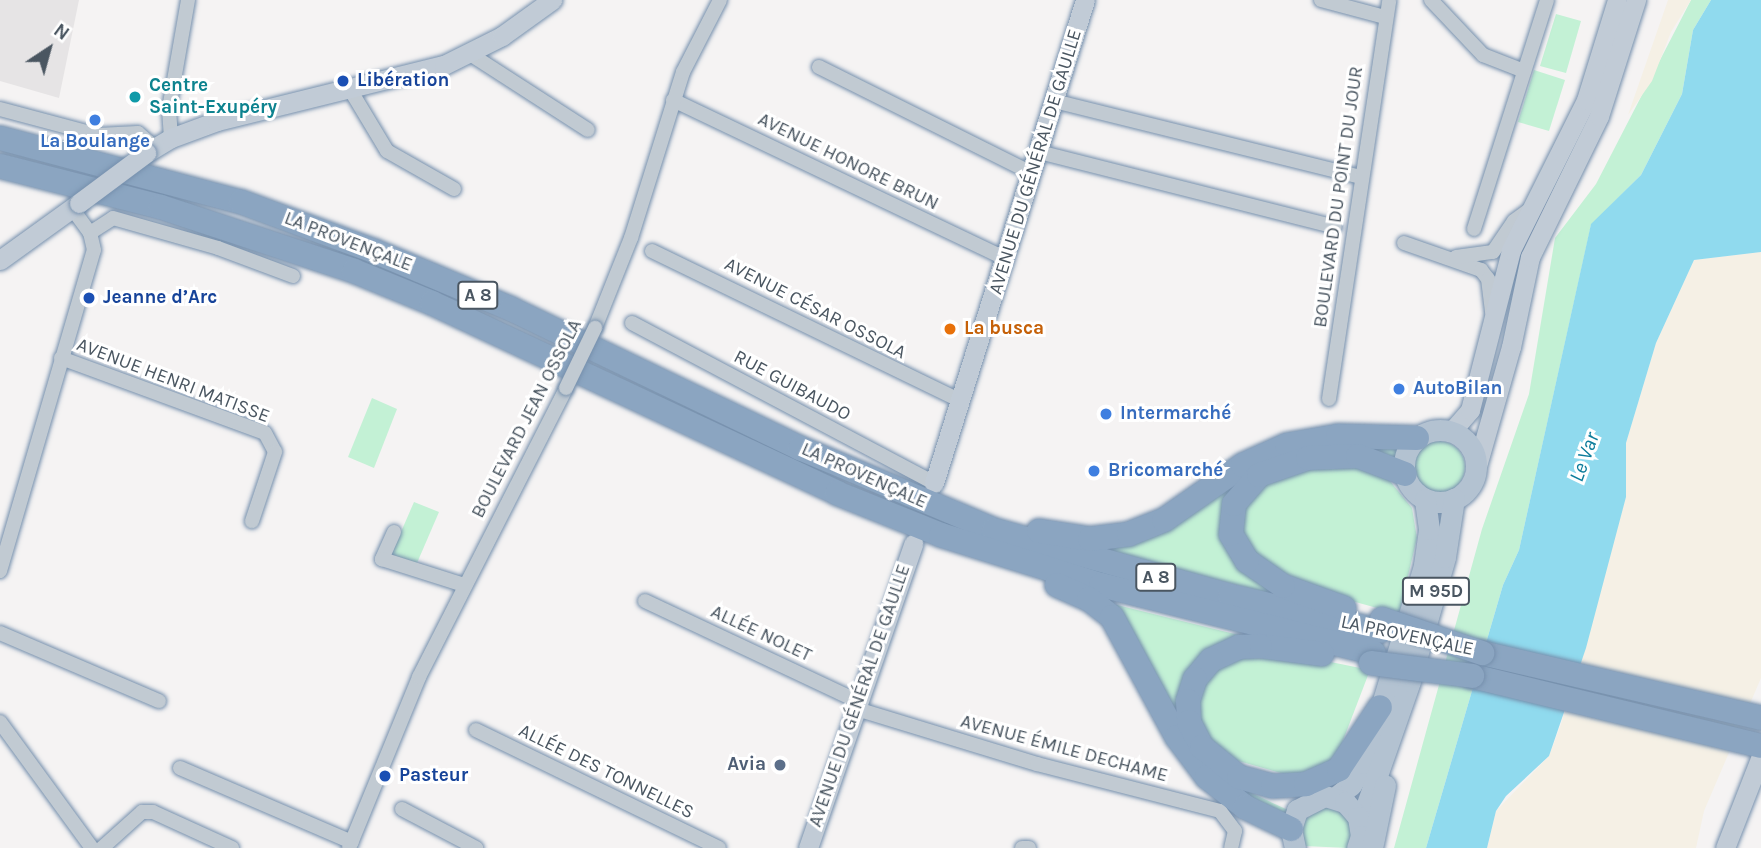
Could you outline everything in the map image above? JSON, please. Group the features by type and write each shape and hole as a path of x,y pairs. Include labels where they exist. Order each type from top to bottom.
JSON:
{"highway":[{"name":"LA PROVENÇALE","path":"0,138 241,202 374,251 511,309 771,435 936,507 1069,554 1377,641 1472,676 1761,746"},
{"name":"LA PROVENÇALE","path":"0,166 162,207 354,271 444,309 837,493 941,535 1101,585 1377,641 1482,653 1761,718"},
{"path":"936,507 1065,536 1109,538 1164,520 1243,466 1287,445 1338,436 1417,438"},
{"path":"1377,641 1311,597 1260,573 1235,546 1231,514 1237,497 1259,475 1308,458 1358,456 1405,474"},
{"path":"941,535 1102,608 1123,631 1193,761 1226,794 1293,843"},
{"path":"1303,804 1270,795 1239,777 1202,747 1189,722 1190,689 1211,660 1239,647 1377,641"},
{"path":"1239,777 1291,787 1329,775 1349,757 1380,707"}],"main road":[{"path":"0,260 157,146 217,121 415,75 470,54 552,0"},
{"name":"AVENUE DU GÉNÉRAL DE GAULLE","path":"934,483 1085,0"},
{"path":"1451,432 1470,410 1495,324 1511,250 1528,211 1586,100 1616,0"},
{"path":"1477,467 1468,443 1451,432 1438,430 1417,438 1409,448 1405,474 1414,491 1425,499 1454,499 1471,484 1477,467 1511,347 1530,257 1599,116 1636,0"},
{"name":"M 95D","path":"1336,797 1358,776 1424,565 1429,529 1425,499"},
{"name":"M 95D","path":"1360,824 1389,747 1445,557 1454,499"},
{"name":"AVENUE DU GÉNÉRAL DE GAULLE","path":"808,848 913,544"},
{"name":"M 95D","path":"1372,848 1389,747"},
{"path":"1725,848 1761,756"},
{"path":"1293,843 1303,804 1314,798 1336,797 1353,808 1360,824 1357,848"}],"street":[{"path":"0,108 98,135 138,133 157,146 169,109 188,0"},
{"name":"BOULEVARD JEAN OSSOLA","path":"350,845 419,677 595,328 635,228 673,100 692,52 720,0"},
{"path":"1321,0 1385,17"},
{"name":"BOULEVARD DU POINT DU JOUR","path":"1329,400 1360,177 1389,0"},
{"path":"1432,0 1483,55 1524,71"},
{"path":"1474,229 1547,0"},
{"path":"470,54 588,130"},
{"path":"819,67 1032,173"},
{"path":"351,91 387,151 454,189"},
{"name":"AVENUE HONORE BRUN","path":"673,100 1006,259"},
{"path":"1054,101 1360,177"},
{"path":"1039,152 1335,228"},
{"path":"0,571 94,250 90,233 75,206"},
{"path":"1454,257 1493,252 1514,221 1528,211"},
{"path":"90,233 113,218 218,248 293,276"},
{"path":"1404,243 1454,257 1481,270 1488,279 1495,324"},
{"name":"AVENUE CÉSAR OSSOLA","path":"652,251 961,401"},
{"name":"RUE GUIBAUDO","path":"632,323 934,483"},
{"name":"AVENUE HENRI MATISSE","path":"61,359 265,433 275,452 252,520"},
{"path":"394,532 382,559 464,584"},
{"name":"ALLÉE NOLET","path":"645,601 859,705"},
{"path":"0,633 159,701"},
{"name":"AVENUE ÉMILE DECHAME","path":"859,705 983,749 1220,811 1235,831 1231,848"},
{"path":"0,722 18,752 92,848"},
{"name":"ALLÉE DES TONNELLES","path":"476,730 719,848"},
{"path":"0,742 18,752"},
{"path":"180,768 350,845"},
{"path":"402,809 476,848"},
{"path":"102,848 142,812 153,812 232,848"},
{"path":"1022,848 1029,848"}],"shaded area":[{"path":"0,0 79,0 59,98 0,81"}],"green space":[{"path":"1691,0 1711,0 1693,30 1682,94 1641,175 1591,225 1519,550 1503,585 1426,848 1394,848 1482,529 1529,394 1555,238 1596,184"},
{"path":"1556,14 1581,21 1566,73 1540,66"},
{"path":"1534,70 1565,80 1549,131 1518,122"},
{"path":"372,398 397,409 374,468 348,457"},
{"path":"1325,440 1401,445 1395,462 1366,449 1325,446 1266,462 1236,482 1224,507 1222,521 1231,554 1243,570 1280,596 1088,547 1155,531 1256,463"},
{"path":"1439,441 1449,443 1457,449 1463,457 1463,477 1457,485 1449,491 1439,493 1429,491 1421,485 1415,477 1413,467 1415,457 1421,449 1429,443"},
{"path":"1308,467 1361,467 1385,475 1412,508 1417,538 1399,614 1330,595 1256,559 1241,526 1242,512 1259,484"},
{"path":"414,502 439,512 417,563 391,555"},
{"path":"1113,604 1255,639 1229,643 1180,704 1247,791 1288,810 1285,819 1205,767"},
{"path":"1231,658 1316,659 1370,670 1339,751 1326,764 1291,776 1228,758 1201,727 1199,685"},
{"path":"1324,806 1348,816 1353,833 1348,848 1304,846 1303,821"}],"sand":[{"path":"1668,0 1691,0 1671,32 1652,81 1628,115"},
{"path":"1761,252 1761,678 1704,811 1696,848 1487,848 1496,811 1549,756 1561,724 1626,497 1626,443 1656,343 1694,260"}],"water":[{"name":"Le Var","path":"1711,0 1761,0 1761,252 1694,260 1656,343 1626,443 1626,497 1586,648 1549,756 1506,796 1496,811 1487,848 1426,848 1503,585 1519,550 1591,224 1641,175 1682,94 1693,30"}],"place":[{"name":"Libération","path":"343,81"},
{"name":"Centre Saint-Exupéry","path":"135,97"},
{"name":"La Boulange","path":"95,120"},
{"name":"Jeanne d’Arc","path":"89,298"},
{"name":"La busca","path":"950,329"},
{"name":"AutoBilan","path":"1399,389"},
{"name":"Intermarché","path":"1106,414"},
{"name":"Bricomarché","path":"1094,471"},
{"name":"Avia","path":"780,765"},
{"name":"Pasteur","path":"385,776"}]}
